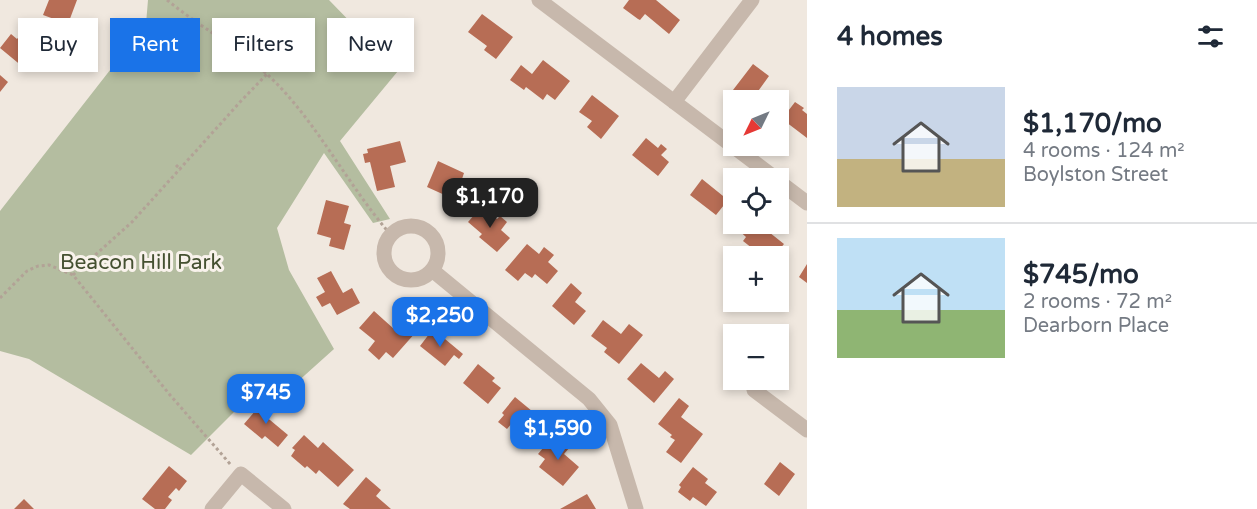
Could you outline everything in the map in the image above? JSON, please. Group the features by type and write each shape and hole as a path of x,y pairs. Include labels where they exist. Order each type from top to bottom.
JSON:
{"street":[{"path":"539,0 762,168"},
{"path":"674,102 752,0"},
{"path":"789,189 807,203"},
{"path":"406,227 422,229 428,233 436,247 436,263 426,276 409,280 393,273 384,259 384,250 392,235 406,227"},
{"path":"432,270 589,399 610,425 636,509"},
{"path":"754,390 807,430"},
{"path":"212,509 241,474 284,509"}],"path":[{"path":"167,0 235,47 267,75 312,125 377,218 392,235"},
{"path":"73,275 132,222 181,170 241,100 267,75"},
{"path":"176,165 181,170"},
{"path":"0,298 27,271 38,266 49,265 61,268 73,275 177,403 241,474"}],"green space":[{"name":"Beacon Hill Park","path":"148,0 329,0 346,18 327,18 327,72 397,72 340,141 390,219 373,223 324,153 277,228 289,270 334,349 295,384 264,382 191,455 29,359 0,351 0,211 110,70 110,72 200,72 200,18 146,18"}],"building":[{"path":"49,0 77,0 70,18 51,18 43,15"},
{"path":"629,0 656,0 680,20 669,34 645,14 640,20 623,8"},
{"path":"482,14 513,37 496,59 484,50 487,46 468,32"},
{"path":"11,34 17,39 18,63 0,48"},
{"path":"543,60 570,81 555,100 547,94 543,100 526,87 524,90 510,80 521,65 532,74"},
{"path":"753,64 769,76 759,90 733,90"},
{"path":"0,75 8,82 0,92"},
{"path":"592,95 619,116 601,139 587,127 592,121 579,112"},
{"path":"795,102 804,108 802,110 807,114 807,138 789,124 789,110"},
{"path":"646,138 658,148 661,144 667,149 661,155 669,162 658,176 632,155"},
{"path":"400,141 406,162 390,166 395,187 377,191 370,162 365,163 363,154 368,153 367,149"},
{"path":"438,161 464,173 462,179 478,186 469,206 427,187"},
{"path":"702,179 723,196 723,206 716,215 690,195"},
{"path":"326,200 349,206 344,223 351,225 344,250 329,246 331,238 317,234"},
{"path":"482,206 497,219 500,216 507,222 501,230 510,238 497,252 479,237 482,234 468,222"},
{"path":"743,234 772,234 784,244 782,246 749,246 743,241 746,237"},
{"path":"527,244 539,254 544,247 554,255 548,262 558,271 547,284 535,274 532,278 525,273 518,281 505,270"},
{"path":"807,264 807,283 799,277"},
{"path":"331,271 343,293 352,288 360,303 337,315 330,303 322,307 316,297 325,292 317,278"},
{"path":"571,283 582,293 575,302 586,311 574,325 552,306"},
{"path":"374,311 394,329 402,320 416,332 393,358 386,352 379,360 368,350 375,341 359,328"},
{"path":"603,320 621,334 629,324 643,335 619,364 604,352 607,348 591,336"},
{"path":"433,329 463,354 459,359 454,355 445,366 420,346"},
{"path":"641,363 659,378 665,371 674,379 654,403 627,379"},
{"path":"478,364 495,378 492,381 501,388 488,404 463,383"},
{"path":"267,397 274,403 264,415 288,435 278,447 265,436 262,439 244,424"},
{"path":"515,397 544,421 532,437 513,422 507,429 498,422"},
{"path":"679,398 689,406 681,417 703,434 681,463 666,452 675,440 658,424"},
{"path":"555,434 570,447 564,454 579,467 563,486 539,467 545,459 538,454"},
{"path":"304,435 318,448 323,442 354,470 338,487 319,470 316,474 291,456 295,450 292,448"},
{"path":"780,462 795,474 779,496 764,484"},
{"path":"169,466 187,481 179,491 176,488 168,497 172,500 165,509 155,509 142,499"},
{"path":"693,467 708,479 705,483 717,492 706,506 693,497 690,501 678,492 681,487 679,485"},
{"path":"366,477 381,490 376,496 391,509 350,509 343,504"},
{"path":"587,494 596,509 560,509"},
{"path":"24,499 34,509 14,509"}]}
